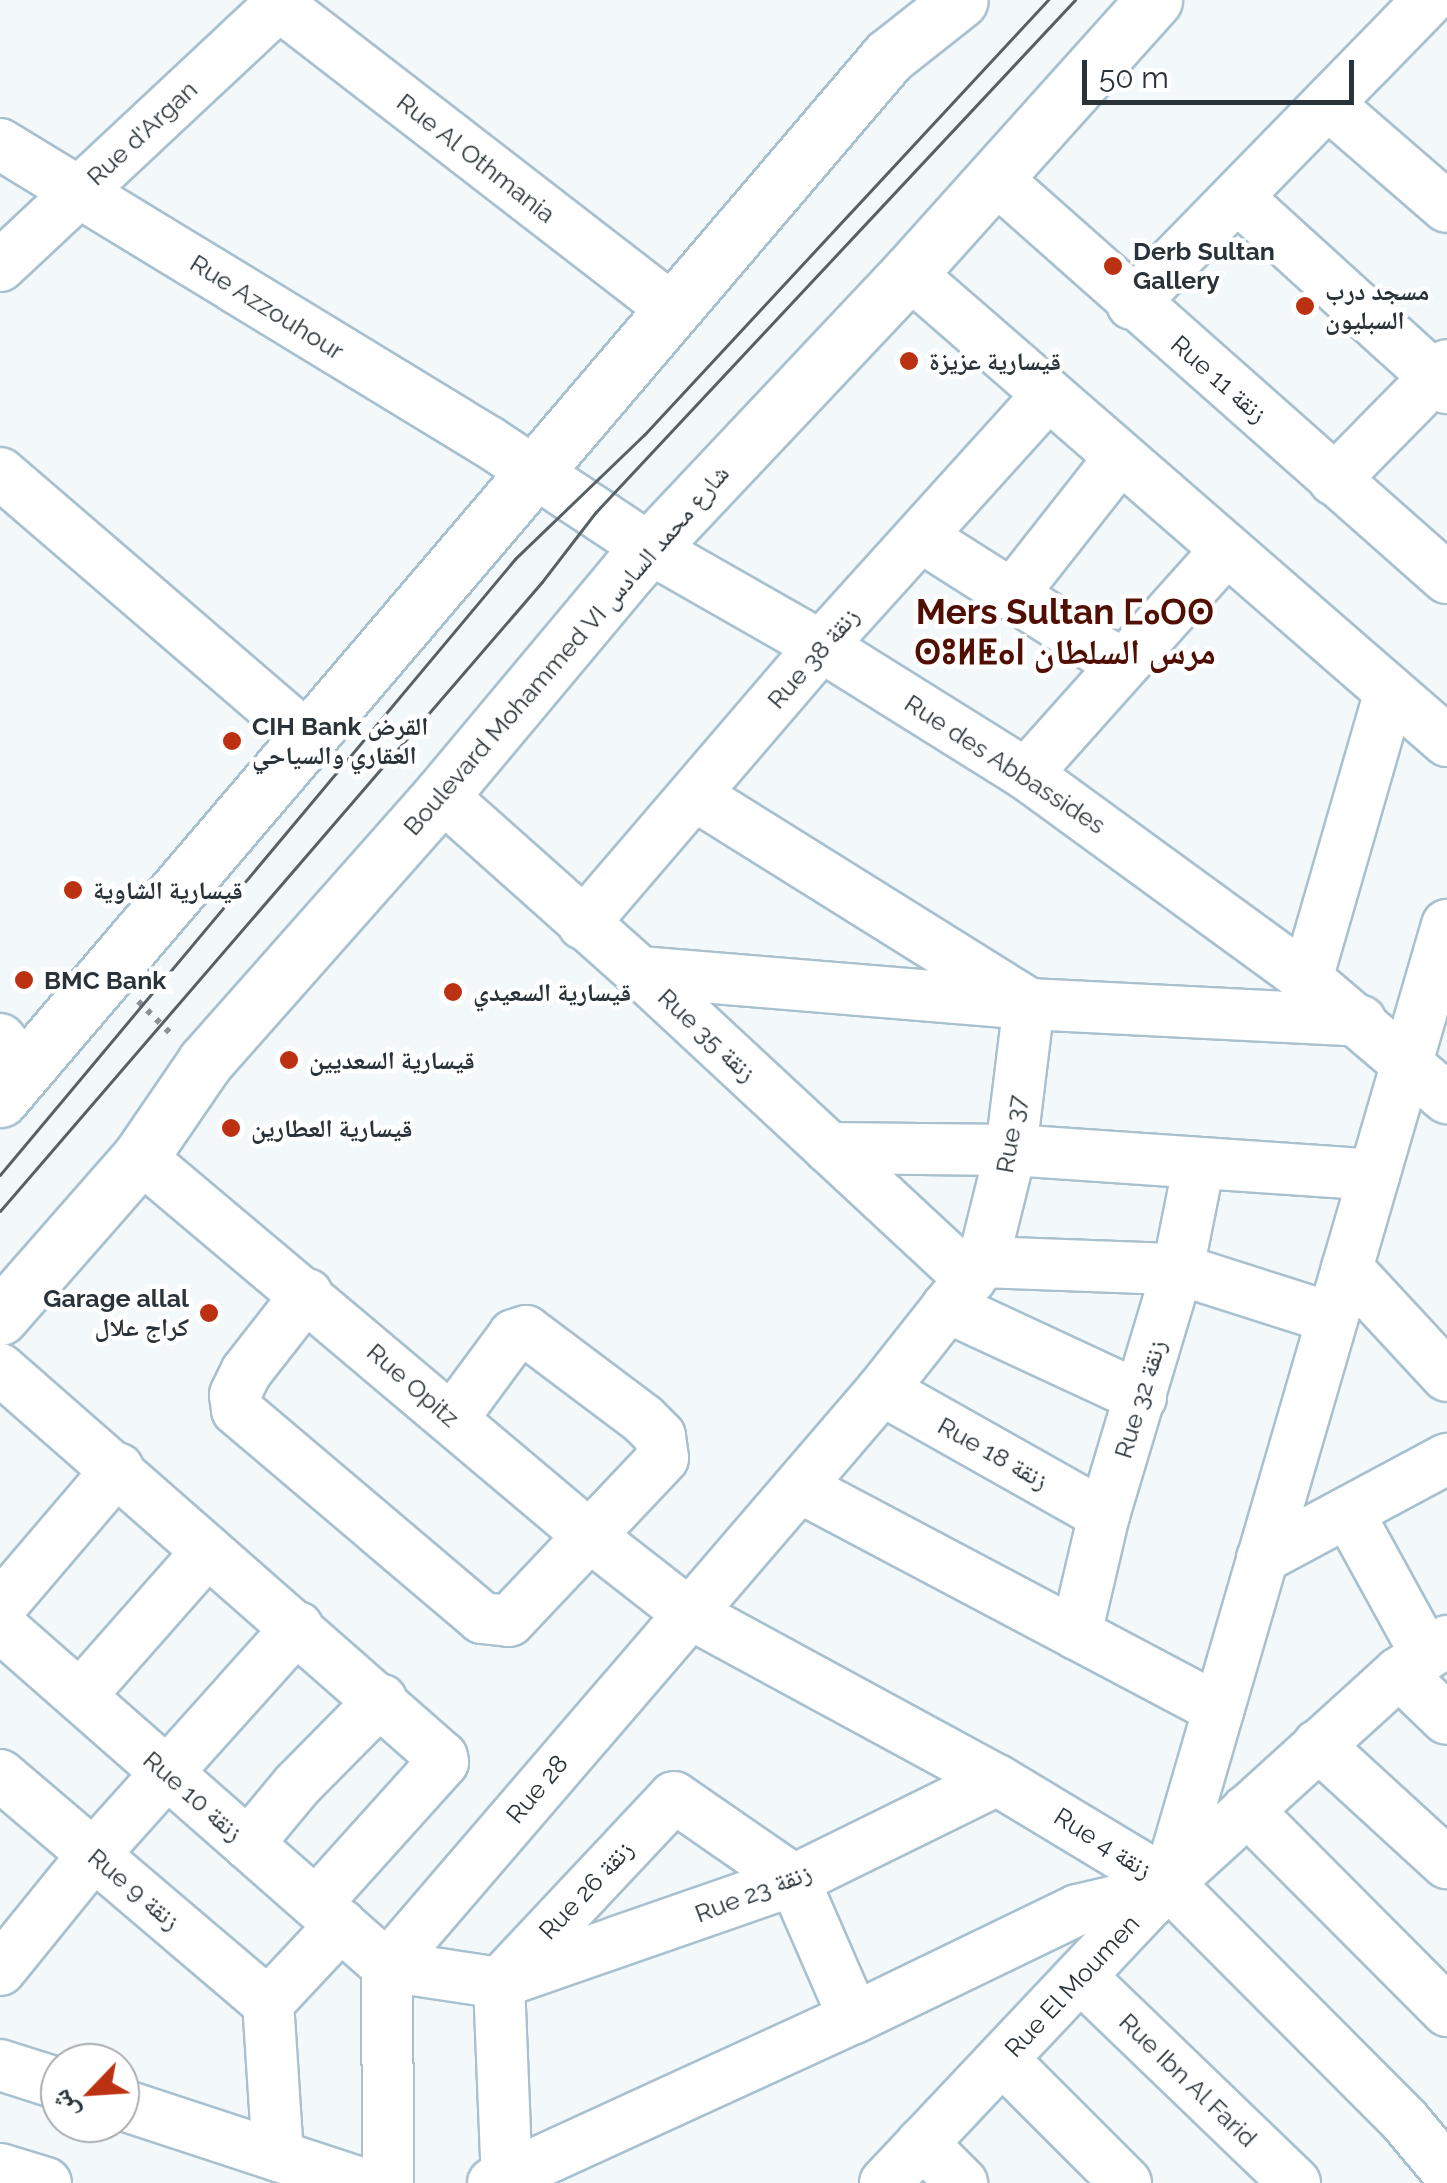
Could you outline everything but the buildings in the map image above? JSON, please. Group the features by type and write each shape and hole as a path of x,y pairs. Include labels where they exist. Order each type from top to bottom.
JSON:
{"main road":[{"path":"8,1069 109,972 890,56 960,0"},
{"name":"Boulevard Mohammed VI شارع محمد السادس","path":"0,1317 140,1157 205,1062 441,796 649,548 909,273 1154,0"}],"street":[{"path":"1132,304 1429,0"},
{"name":"Rue Al Othmania","path":"281,3 673,310"},
{"name":"Rue d'Argan","path":"0,266 281,3"},
{"path":"1328,104 1447,208"},
{"name":"Rue Azzouhour","path":"0,144 534,471"},
{"name":"Rue 11 زنقة","path":"994,177 1132,304 1447,578"},
{"path":"1237,197 1444,377 1334,480"},
{"path":"909,273 1447,741"},
{"name":"Rue 38 زنقة","path":"583,924 822,646 1046,396"},
{"path":"1012,595 1119,458"},
{"name":"Rue des Abbassides","path":"534,471 649,548 822,646 1026,774 1307,979 1408,1060 1447,1098"},
{"path":"0,473 309,739"},
{"path":"921,536 1123,665"},
{"path":"1026,774 1226,550"},
{"path":"1307,979 1390,692"},
{"path":"696,795 1029,1004"},
{"name":"Rue 35 زنقة","path":"441,796 640,972 966,1282 1142,1397"},
{"path":"388,2183 387,1966 499,1983 500,2180 854,2018 1077,1910 1159,1893 1219,1709 1408,1060 1435,1015 1447,925"},
{"path":"640,972 1029,1004 1361,1021"},
{"name":"Rue 37","path":"966,1282 1012,1150 1029,1004"},
{"path":"829,1148 1012,1150 1374,1175"},
{"name":"Rue Opitz","path":"140,1157 591,1537 687,1612"},
{"name":"Rue 32 زنقة","path":"1076,1634 1104,1515 1178,1269 1198,1164"},
{"path":"1347,1268 1447,1376"},
{"path":"966,1282 1178,1269 1332,1318"},
{"name":"Rue 28","path":"387,1966 687,1612 882,1390 966,1282"},
{"path":"307,1294 246,1372 235,1395 237,1410 482,1618 509,1621 663,1458 660,1436 535,1334 526,1331 514,1335 452,1419"},
{"path":"0,1369 440,1754 442,1762 328,1914 268,2004 278,2156"},
{"name":"Rue 18 زنقة","path":"882,1390 1104,1515"},
{"path":"1262,1558 1447,1459"},
{"path":"0,1607 118,1469"},
{"path":"799,1487 1219,1709"},
{"path":"1350,1514 1424,1656 1447,1719"},
{"path":"80,1696 208,1551"},
{"name":"Rue 4 زنقة","path":"687,1612 997,1780 1159,1893 1404,2122 1447,2171"},
{"name":"Rue 10 زنقة","path":"0,1626 387,1966"},
{"path":"0,1970 94,1854 298,1628"},
{"name":"Rue El Moumen","path":"885,2183 1159,1893 1318,1745 1424,1656"},
{"path":"248,1844 297,1786 382,1700"},
{"path":"1318,1745 1447,1863"},
{"name":"Rue 23 زنقة","path":"499,1983 794,1880 997,1780"},
{"name":"Rue 9 زنقة","path":"3,1785 94,1854 268,2004"},
{"name":"Rue 26 زنقة","path":"499,1983 674,1797 794,1880"},
{"path":"1247,1810 1447,2011"},
{"path":"794,1880 854,2018"},
{"name":"Rue Ibn Al Farid","path":"1081,1976 1295,2183"},
{"path":"1003,2060 1126,2183"},
{"path":"0,2065 40,2078"},
{"path":"140,2111 360,2183"},
{"path":"922,2144 962,2183"},
{"path":"0,2169 46,2183"}],"path":[{"path":"109,972 205,1062"}],"tram line":[{"path":"0,1175 515,559 644,435 1048,0"},
{"path":"0,1211 542,582 596,512 1075,0"}],"place":[{"name":"Derb Sultan Gallery","path":"1113,266"},
{"name":"مسجد درب السبليون","path":"1305,306"},
{"name":"قيسارية عزيزة","path":"909,361"},
{"name":"CIH Bank القرض العقاري والسياحي","path":"232,741"},
{"name":"قيسارية الشاوية","path":"73,890"},
{"name":"BMC Bank","path":"24,980"},
{"name":"قيسارية السعيدي","path":"453,992"},
{"name":"قيسارية السعديين","path":"289,1060"},
{"name":"قيسارية العطارين","path":"231,1128"},
{"name":"Garage allal كراج علال","path":"209,1313"}],"district":[{"name":"Mers Sultan ⵎⴰⵔⵙ ⵙⵓⵍⵟⴰⵏ مرس السلطان","path":"1065,632"}]}
